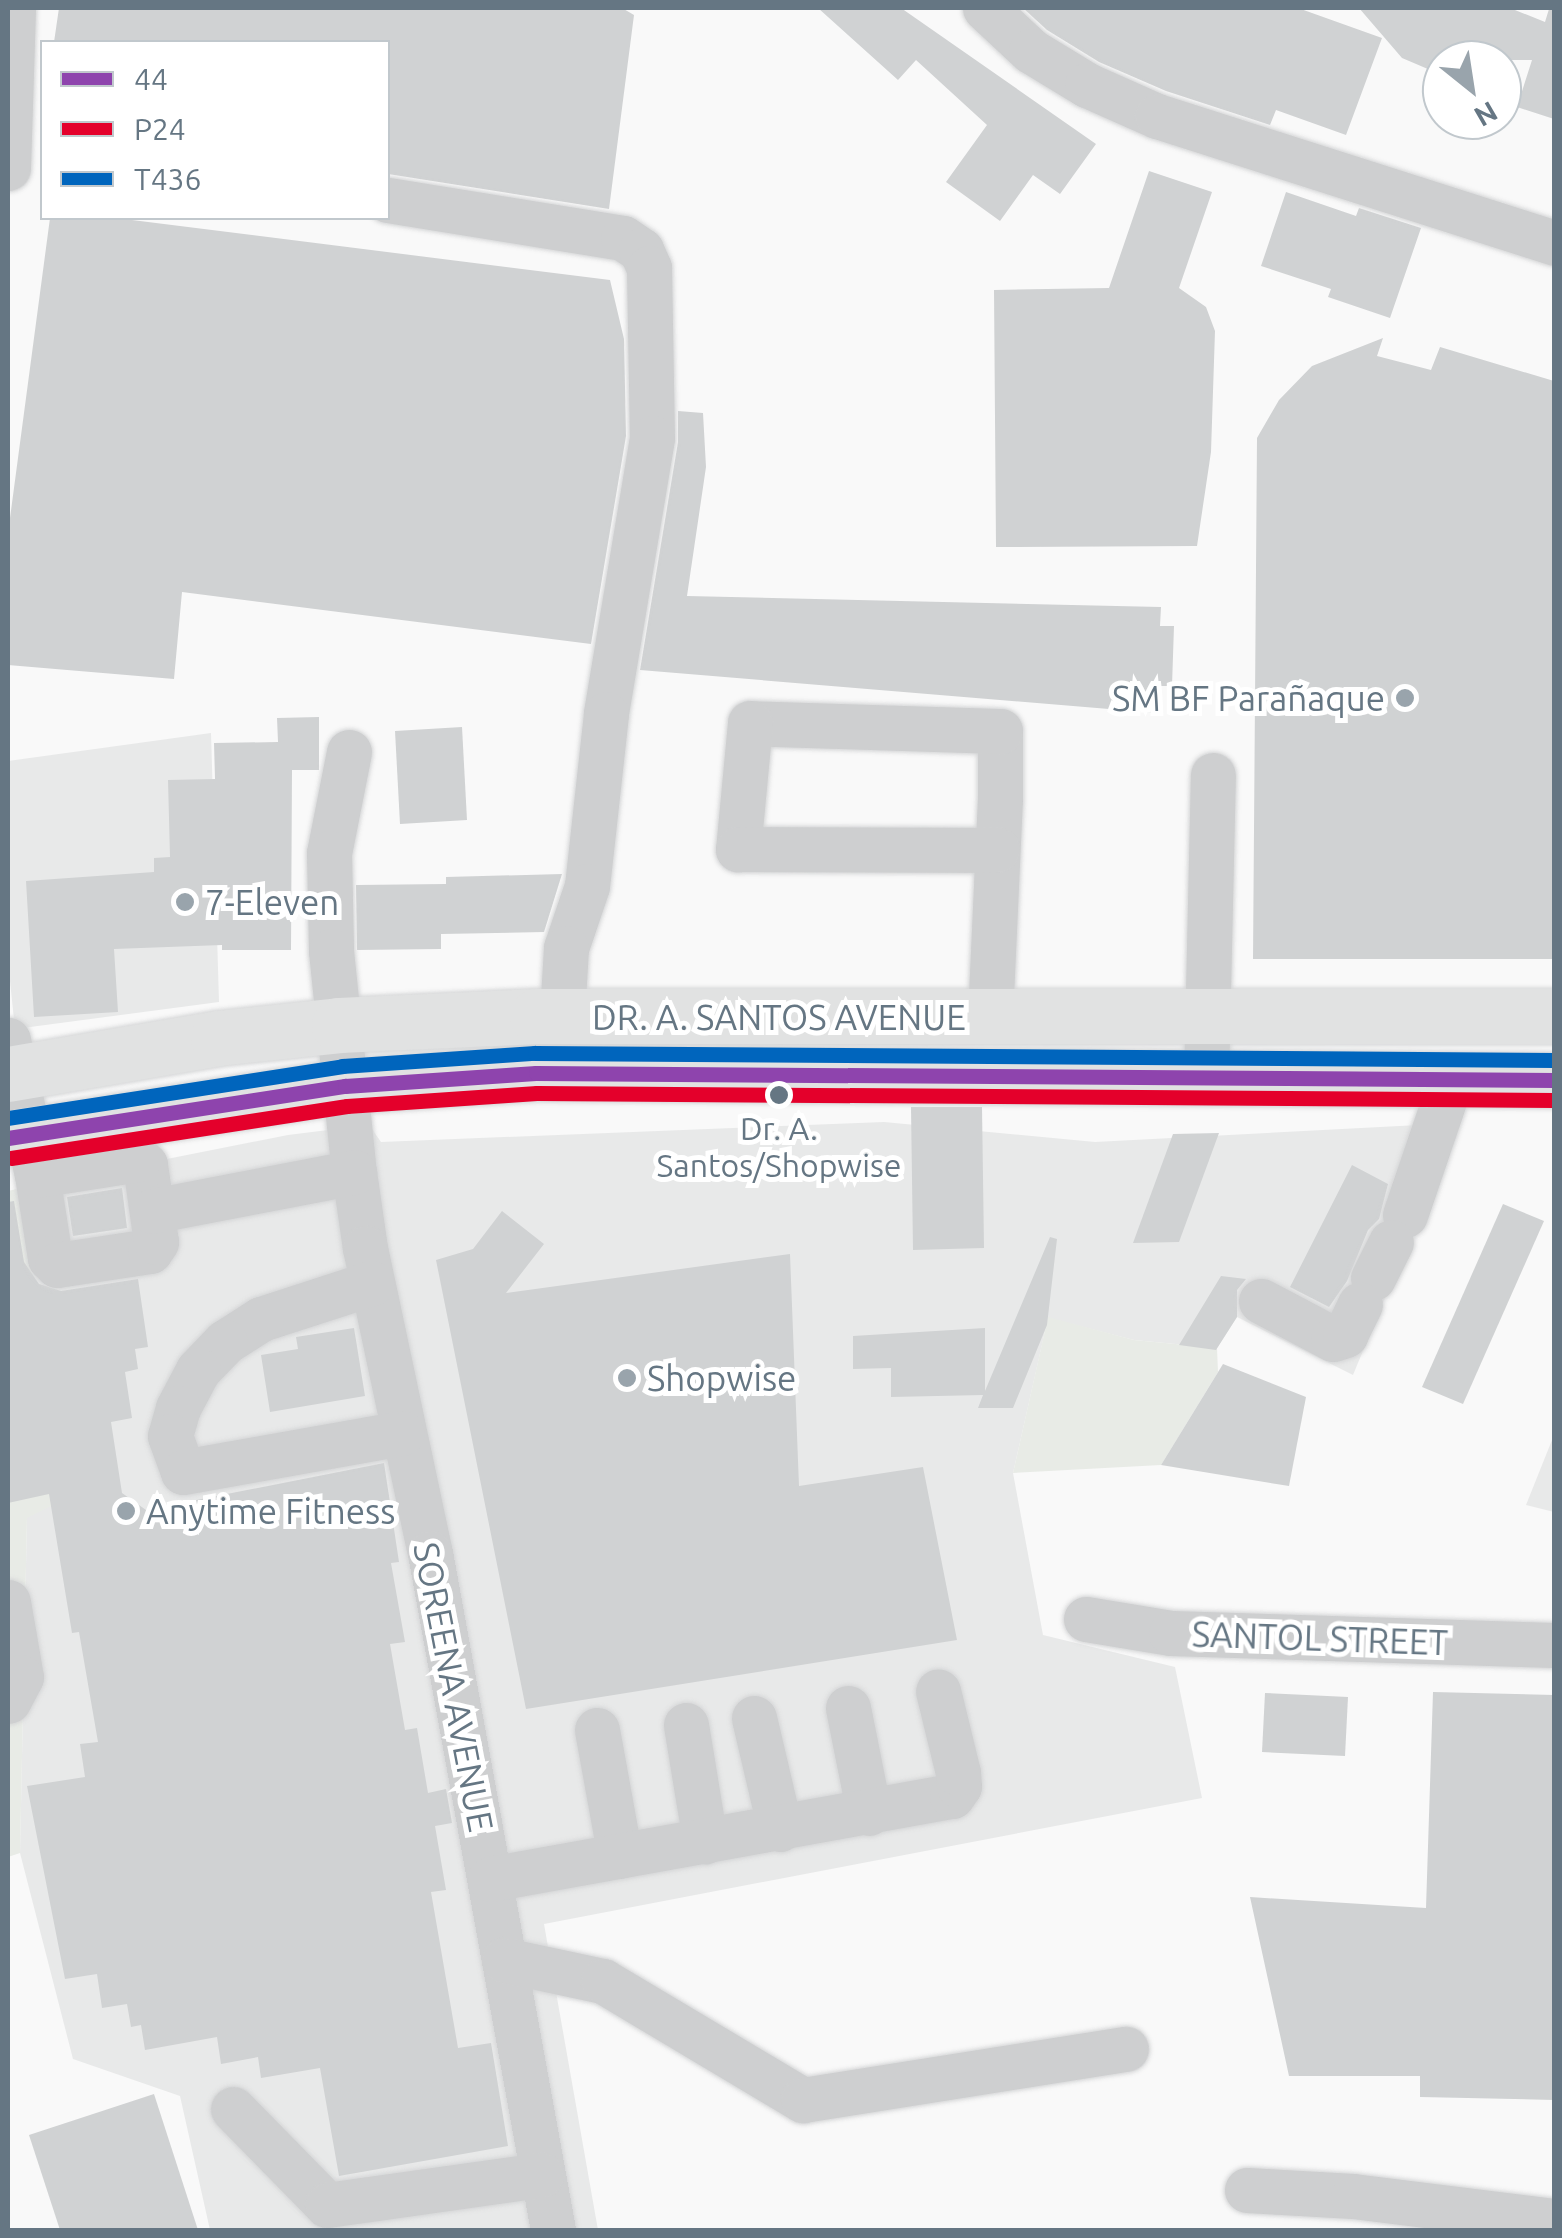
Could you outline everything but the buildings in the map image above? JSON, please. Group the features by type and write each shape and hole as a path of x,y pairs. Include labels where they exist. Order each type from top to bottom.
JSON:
{"main road":[{"name":"DR. A. SANTOS AVENUE","path":"10,1062 338,1025 562,1016 1554,1016"},
{"name":"DR. A. SANTOS AVENUE","path":"24,1149 120,1140 345,1086 536,1073 1554,1080"}],"street":[{"path":"12,8 20,152"},
{"path":"984,8 1031,51 1088,84 1157,116 1554,243"},
{"path":"390,200 623,238 641,250 649,268 652,438 606,714 587,886 566,948 562,1016"},
{"path":"990,1018 997,850 1000,731 750,723 738,849 997,850"},
{"name":"SOREENA AVENUE","path":"349,752 329,853 338,1025 354,1172 372,1283 430,1552 552,2230"},
{"path":"1206,1080 1213,774"},
{"path":"10,1062 24,1149 50,1258 57,1265 150,1251 156,1242 145,1165 120,1140"},
{"path":"1260,1301 1332,1339 1345,1335 1382,1260 1451,1080"},
{"path":"152,1211 354,1172"},
{"path":"372,1283 261,1319 225,1342 198,1370 178,1408 170,1436 183,1472 402,1433"},
{"path":"8,1602 20,1677 8,1701"},
{"name":"SANTOL STREET","path":"1086,1618 1172,1633 1554,1644"},
{"path":"490,1879 869,1814 952,1796 959,1786 938,1692"},
{"path":"848,1708 869,1814"},
{"path":"754,1718 780,1829"},
{"path":"686,1724 706,1841"},
{"path":"597,1730 620,1856"},
{"path":"504,1960 603,1981 803,2100 1126,2049"},
{"path":"232,2109 327,2205 540,2175"},
{"path":"1247,2190 1349,2214 1554,2221"}],"shaded area":[{"path":"211,733 219,1002 15,1029 8,962 8,761"},
{"path":"884,1122 1095,1142 1457,1123 1353,1375 1237,1317 1217,1348 1134,1340 1048,1318 1013,1473 1043,1635 1175,1667 1202,1798 544,1924 598,2230 210,2230 180,2096 73,2059 20,1853 27,1517 21,1188 288,1135 360,1126 372,1129 381,1142"},
{"path":"21,1188 61,1501 27,1518 20,1853 8,1857 8,1191"},
{"path":"1048,1317 1134,1340 1217,1348 1218,1372 1161,1465 1013,1473"},
{"path":"1554,1435 1554,1512 1526,1505"}],"transit line":[{"name":"T436","path":"8,1118 342,1066 535,1053 1554,1060"},
{"name":"44","path":"8,1138 345,1086 536,1073 1554,1080"},
{"name":"P24","path":"11,1158 347,1106 537,1093 1554,1100"}],"place":[{"name":"SM BF Parañaque","path":"1405,698"},
{"name":"7-Eleven","path":"185,902"},
{"name":"Dr. A. Santos/Shopwise","path":"779,1095"},
{"name":"Shopwise","path":"627,1378"},
{"name":"Anytime Fitness","path":"126,1511"}]}
